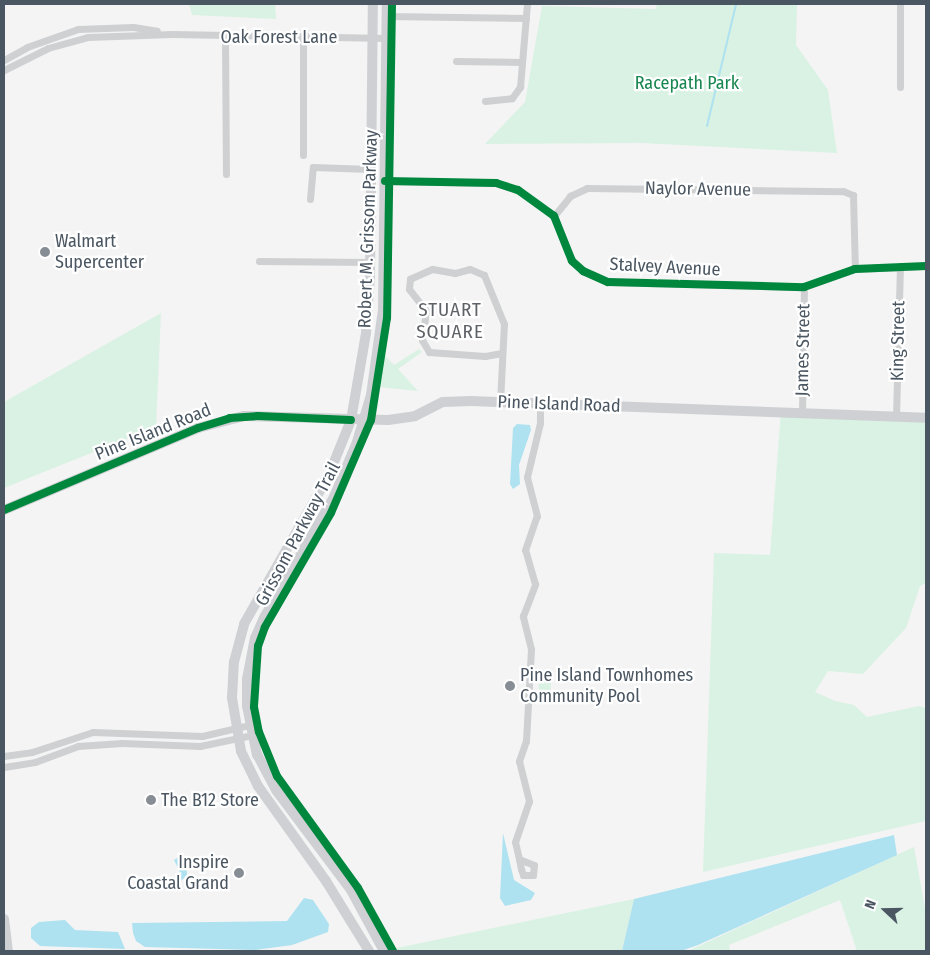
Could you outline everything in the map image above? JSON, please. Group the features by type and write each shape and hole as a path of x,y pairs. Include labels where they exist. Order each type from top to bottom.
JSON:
{"main road":[{"name":"Robert M. Grissom Parkway","path":"369,951 326,881 258,786 238,739 232,698 234,662 244,624 328,478 351,420 368,306 371,262 372,4"},
{"name":"Robert M. Grissom Parkway","path":"384,951 351,890 276,790 257,755 249,725 247,679 255,638 264,616 334,497 364,420 379,352 383,310 386,4"},
{"path":"368,306 374,311 383,310"},
{"name":"Pine Island Road","path":"4,510 198,428 230,418 258,416 351,420 402,419 453,401 802,412 926,418"},
{"path":"4,919 8,951"}],"street":[{"path":"486,101 515,96 520,87 527,4"},
{"path":"900,4 900,87"},
{"path":"386,16 526,18"},
{"name":"Oak Forest Lane","path":"4,60 43,40 78,29 133,27 172,34"},
{"name":"Oak Forest Lane","path":"4,70 48,48 88,37 172,34 225,37 386,38"},
{"path":"303,36 303,155"},
{"path":"225,37 226,174"},
{"path":"456,61 522,62"},
{"path":"310,199 313,167 370,169"},
{"name":"Stalvey Avenue","path":"385,181 496,182 530,196 554,216 572,261 583,271 608,282 804,287 855,270 926,266"},
{"name":"Naylor Avenue","path":"554,216 570,196 587,188 843,191 853,195 855,270"},
{"path":"259,261 371,262"},
{"name":"King Street","path":"896,417 900,266"},
{"path":"500,402 504,324 502,312 484,275 479,270 448,272 432,269 410,279 408,289 426,311 422,340 429,352 485,356 502,353"},
{"name":"James Street","path":"802,412 804,287"},
{"path":"519,860 516,833 529,801 519,766 526,741 531,649 523,616 535,584 525,550 538,510 527,477 540,424 540,404"},
{"path":"4,756 32,752 93,732 202,736 249,725"},
{"path":"169,734 169,745"},
{"path":"4,767 35,762 78,746 200,746 252,735"}],"green space":[{"path":"189,4 275,4 276,19 192,15"},
{"name":"Racepath Park","path":"657,4 797,4 796,45 828,90 837,153 642,143 485,144 525,102 542,6 656,9"},
{"path":"161,313 156,427 4,488 4,402"},
{"name":"STUART SQUARE","path":"419,349 422,352 398,369 418,391 379,387 385,356 394,365"},
{"path":"781,411 926,418 926,583 920,586 906,628 863,674 828,671 815,692 835,701 854,705 867,717 919,706 926,708 926,821 703,872 714,553 770,555"},
{"path":"539,681 551,681 550,704 538,702"},
{"path":"914,847 926,914 926,951 857,951 840,900 729,945 730,951 688,951"},
{"path":"634,899 622,951 393,951 392,949"}],"water":[{"path":"517,424 530,425 531,430 519,465 520,484 513,489 510,484 513,428"},
{"path":"503,833 514,880 535,893 531,900 505,906 500,898"},
{"path":"894,835 897,855 698,945 681,951 622,951 634,899"},
{"path":"179,857 186,858 187,875 180,882 176,879 180,872 174,860"},
{"path":"304,898 313,900 329,924 328,932 292,945 255,950 145,947 136,941 133,933 132,923 287,921"},
{"path":"65,920 75,930 118,932 125,949 40,946 31,938 31,928 39,922"}],"waterway":[{"path":"707,126 736,4"}],"cycle path":[{"name":"Grissom Parkway Trail","path":"392,4 387,318 371,420 331,513 265,627 258,646 254,707 259,732 277,776 358,888 393,951"},
{"path":"385,181 496,183 518,190 554,216 572,261 583,271 608,282 804,287 855,269 926,266"},
{"path":"4,510 198,428 230,418 258,416 351,420"}],"place":[{"name":"Walmart Supercenter","path":"45,252"},
{"name":"Pine Island Townhomes Community Pool","path":"510,686"},
{"name":"The B12 Store","path":"151,800"},
{"name":"Inspire Coastal Grand","path":"239,873"}],"district":[{"name":"STUART SQUARE","path":"450,321"}]}
